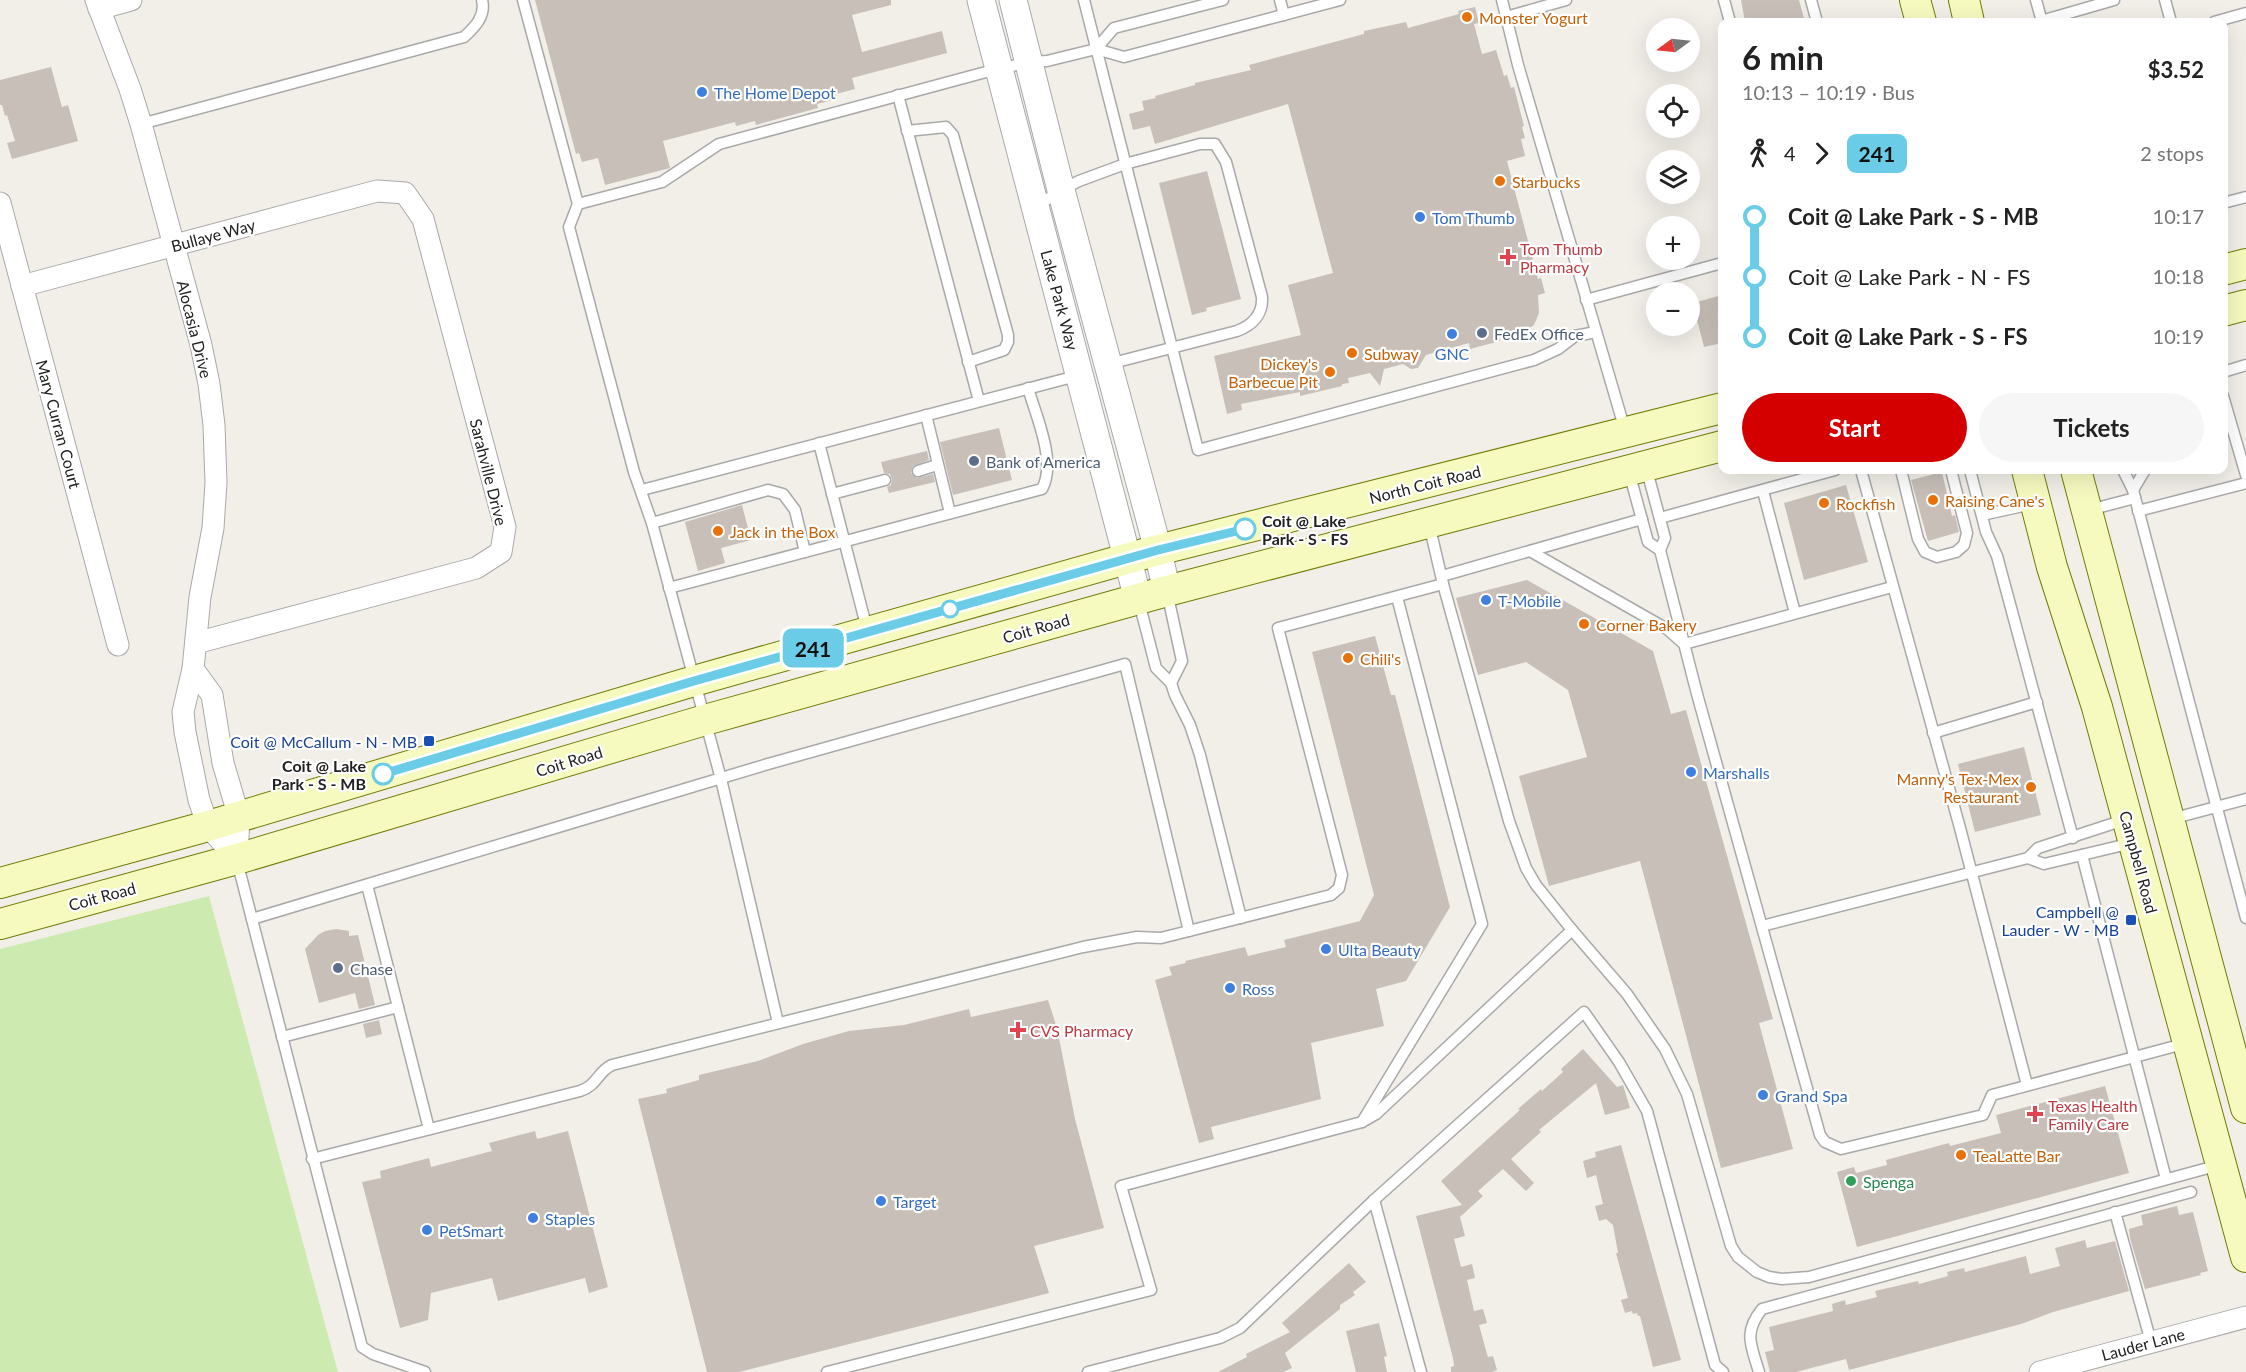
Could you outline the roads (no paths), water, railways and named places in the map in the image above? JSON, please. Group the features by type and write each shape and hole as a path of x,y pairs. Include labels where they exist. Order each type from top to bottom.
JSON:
{"main road":[{"path":"1916,0 1920,18"},
{"path":"1964,0 1968,18"},
{"path":"2228,269 2246,264"},
{"path":"2228,310 2246,305"},
{"name":"North Coit Road","path":"1128,559 1718,409"},
{"path":"1626,434 1637,469"},
{"path":"1138,599 1718,447"},
{"name":"Campbell Road","path":"2028,474 2052,567 2089,679 2246,1257"},
{"path":"2077,474 2246,1108"},
{"path":"0,883 208,826 694,681 1128,559"},
{"name":"Coit Road","path":"0,924 237,859 705,720 1138,599"},
{"path":"2131,831 2168,820"}],"street":[{"path":"98,4 131,0"},
{"name":"Lake Park Way","path":"981,0 1138,599"},
{"name":"Lake Park Way","path":"1013,0 1167,591"},
{"name":"Alocasia Drive","path":"98,4 141,124 201,345 209,384 214,424 216,483 213,528 200,597 193,669 183,712 199,800 208,826 237,859"},
{"name":"Bullaye Way","path":"22,286 376,191 405,193"},
{"name":"Sarahville Drive","path":"196,643 476,568 501,552 505,527 423,219 405,193"},
{"name":"Mary Curran Court","path":"0,203 118,645"},
{"path":"193,669 212,695 223,764 238,816 237,859"},
{"name":"Lauder Lane","path":"2040,1372 2246,1317"}],"lane":[{"path":"141,124 464,38 478,24 484,8 482,0"},
{"path":"523,0 578,204 569,227 634,472 652,523 721,779 778,1023"},
{"path":"1084,0 1198,450 1534,360 1558,349 1575,336 1596,332"},
{"path":"1096,49 1114,28 1223,0"},
{"path":"1280,0 1284,15"},
{"path":"578,204 662,182 719,144 898,95 1029,62 1047,61 1096,49 1124,57 1340,0"},
{"path":"1502,0 1626,434"},
{"path":"1506,17 1566,0"},
{"path":"1724,0 1729,18"},
{"path":"1811,0 1816,18"},
{"path":"2036,0 2041,18"},
{"path":"2055,18 2114,0"},
{"path":"2165,0 2169,18"},
{"path":"2228,18 2246,13"},
{"path":"898,95 979,401"},
{"path":"907,131 946,127 953,135 1008,335 1008,342 1004,350 968,362"},
{"path":"1035,207 1061,190 1125,164 1200,144 1215,144 1226,162 1263,297 1263,308 1256,319 1246,327 1109,364"},
{"path":"2228,202 2246,197"},
{"path":"1586,300 1718,264"},
{"path":"2228,370 2246,365"},
{"path":"642,490 1080,374"},
{"path":"669,588 1042,489 1047,480 1047,456 1028,388"},
{"path":"2228,413 2246,475"},
{"path":"926,415 950,513"},
{"path":"819,443 868,632"},
{"path":"918,471 937,465"},
{"path":"1637,469 1660,518 1665,538 1660,550 1684,644 1820,1135 1825,1142 1846,1149 1983,1115 1992,1095 2188,1043"},
{"path":"1637,469 1642,519 1648,542 1660,550"},
{"path":"1660,518 1821,474"},
{"path":"1862,474 2027,1085"},
{"path":"1902,474 1918,539 1925,552 1937,557 1956,552 1964,545 1967,533 1952,474"},
{"path":"1971,474 1986,531 1997,556 2073,838"},
{"path":"2125,474 2134,494 2246,918"},
{"path":"2086,511 2134,494 2143,474"},
{"path":"832,494 885,480"},
{"path":"2138,511 2246,483"},
{"path":"652,523 768,490 783,494 795,510 805,552"},
{"path":"1763,490 1795,613"},
{"path":"1982,515 2036,503"},
{"path":"312,1159 580,1091 594,1084 606,1068 612,1065 1094,945 1137,937 1161,938 1190,932 1331,895 1341,883 1342,875 1278,628 1396,597 1530,551 1642,519"},
{"path":"1428,524 1517,846 1536,885 1627,994 1670,1056 1687,1094 1698,1127 1731,1246 1747,1265 1757,1272 1782,1279 1809,1277 2221,1165"},
{"path":"1530,551 1667,629 1684,644"},
{"path":"1684,644 1892,587"},
{"path":"1167,591 1182,661 1171,683"},
{"path":"1362,1122 1482,924 1396,597"},
{"path":"1138,599 1156,668 1171,683 1174,695 1191,726 1241,918"},
{"path":"252,919 867,735 1125,664 1190,932"},
{"path":"1933,733 2037,702"},
{"path":"2168,820 2246,799"},
{"path":"1762,926 2028,858 2038,848 2073,838 2131,831"},
{"path":"2028,858 2044,864 2082,855 2131,831"},
{"path":"2082,855 2166,1179"},
{"path":"237,859 362,1347 372,1354 425,1372"},
{"path":"367,885 429,1129"},
{"path":"827,1372 1151,1290 1121,1186 1362,1122 1376,1114 1572,930"},
{"path":"282,1037 398,1007"},
{"path":"1088,1372 1106,1370 1220,1338 1240,1328 1374,1200 1584,1012 1619,1062 1647,1111 1715,1365 1723,1372"},
{"path":"1759,1372 1751,1346 1750,1330 1753,1321 1762,1309 2191,1192"},
{"path":"1374,1200 1421,1372"},
{"path":"2115,1212 2151,1342"}],"place":[{"name":"Monster Yogurt","path":"1467,17"},
{"name":"The Home Depot","path":"702,92"},
{"name":"Starbucks","path":"1500,181"},
{"name":"Tom Thumb","path":"1420,217"},
{"name":"Tom Thumb Pharmacy","path":"1508,257"},
{"name":"FedEx Office","path":"1482,333"},
{"name":"GNC","path":"1452,334"},
{"name":"Subway","path":"1352,353"},
{"name":"Dickey's Barbecue Pit","path":"1330,372"},
{"name":"Bank of America","path":"974,461"},
{"name":"Raising Cane's","path":"1933,500"},
{"name":"Rockfish","path":"1824,503"},
{"name":"Coit @ Lake Park - S - FS","path":"1245,529"},
{"name":"Jack in the Box","path":"718,531"},
{"name":"T-Mobile","path":"1486,600"},
{"name":"Corner Bakery","path":"1584,624"},
{"name":"Chili's","path":"1348,658"},
{"name":"Coit @ McCallum - N - MB","path":"429,741"},
{"name":"Marshalls","path":"1691,772"},
{"name":"Coit @ Lake Park - S - MB","path":"383,774"},
{"name":"Manny's Tex-Mex Restaurant","path":"2031,787"},
{"name":"Campbell @ Lauder - W - MB","path":"2131,920"},
{"name":"Ulta Beauty","path":"1326,949"},
{"name":"Chase","path":"338,968"},
{"name":"Ross","path":"1230,988"},
{"name":"CVS Pharmacy","path":"1018,1030"},
{"name":"Grand Spa","path":"1763,1095"},
{"name":"Texas Health Family Care","path":"2035,1114"},
{"name":"TeaLatte Bar","path":"1961,1155"},
{"name":"Spenga","path":"1851,1181"},
{"name":"Target","path":"881,1201"},
{"name":"Staples","path":"533,1218"},
{"name":"PetSmart","path":"427,1230"}]}
